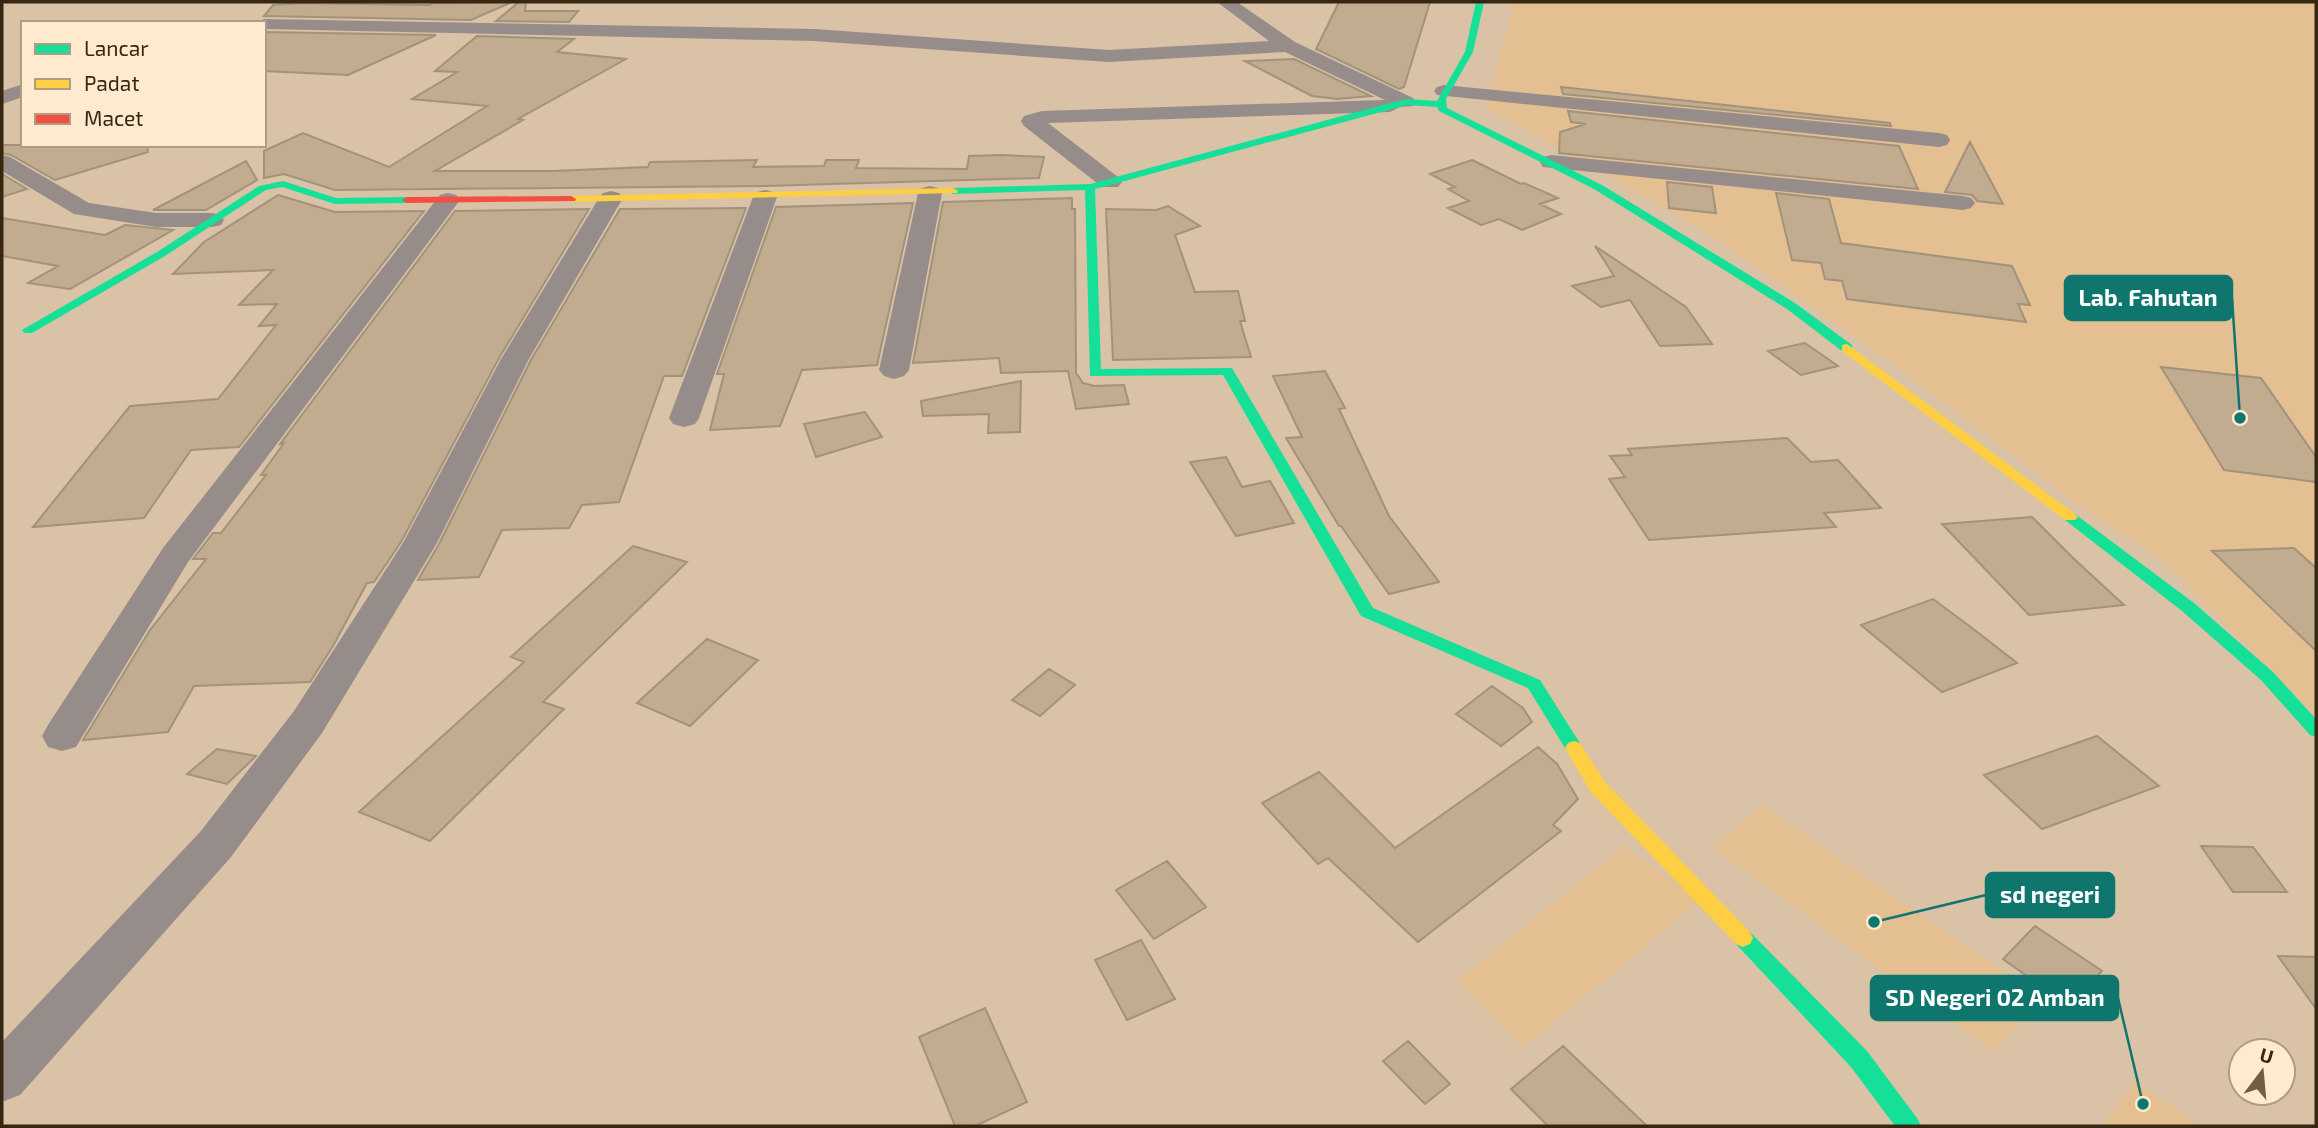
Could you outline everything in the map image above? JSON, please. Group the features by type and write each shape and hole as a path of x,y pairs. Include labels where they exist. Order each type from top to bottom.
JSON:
{"street":[{"path":"1226,2 1288,46 1398,104"},
{"path":"1442,98 1469,52 1480,2"},
{"path":"266,24 775,33 1109,56 1288,46"},
{"path":"2,98 21,91"},
{"path":"1442,98 1456,117 1598,187 1791,306 2188,607 2267,676 2316,730"},
{"path":"1100,184 1032,121 1042,117 1398,104 1442,98 1939,140"},
{"path":"28,330 161,254 263,188 276,184 291,184 314,197 326,200 449,200 930,193 1100,184 1398,104"},
{"path":"2,162 82,209 156,220 212,220"},
{"path":"1551,162 1963,203"},
{"path":"1100,184 1090,247 1095,373 1227,371 1367,612 1534,684 1597,786 1859,1059 1909,1126"},
{"path":"894,370 930,193"},
{"path":"684,418 765,197"},
{"path":"2,1077 216,845 308,722 420,543 515,359 611,198"},
{"path":"62,736 175,556 449,200"}],"shaded area":[{"path":"1514,2 2316,2 2316,716 2163,561 2080,506 1891,363 1703,230 1486,108"},
{"path":"1762,805 2040,997 1995,1053 1713,848"},
{"path":"1624,846 1700,901 1524,1047 1457,981"},
{"path":"2135,1081 2200,1126 2102,1126"}],"building":[{"path":"512,2 471,20 264,16 273,5 300,3 430,5"},
{"path":"519,2 526,2 525,11 578,11 569,22 496,21"},
{"path":"1339,2 1430,2 1404,87 1399,89 1316,49"},
{"path":"266,32 436,35 348,75 266,71"},
{"path":"477,36 574,39 557,52 626,59 518,119 523,120 435,171 553,171 648,167 650,162 757,160 753,167 824,166 826,160 859,160 856,168 967,169 969,156 1044,157 1039,178 765,186 335,190 284,174 264,178 264,151 303,133 389,167 487,106 412,99 457,72 435,71"},
{"path":"1294,59 1371,96 1337,99 1312,96 1245,61"},
{"path":"1561,87 1890,123 1891,126 1563,94"},
{"path":"1568,111 1899,146 1918,189 1559,153 1560,132 1586,124 1571,122"},
{"path":"1970,142 2003,204 1977,201 1972,195 1945,192"},
{"path":"2,145 147,147 148,152 55,180 11,155 2,153"},
{"path":"1472,160 1521,184 1558,198 1540,204 1561,214 1522,230 1499,219 1481,225 1448,208 1469,201 1448,189 1455,187 1430,174"},
{"path":"246,161 257,180 206,210 153,210"},
{"path":"2,174 27,189 2,197"},
{"path":"1667,182 1712,187 1716,213 1669,208"},
{"path":"1776,193 1829,199 1841,243 2012,266 2030,305 2018,304 2026,322 1847,299 1842,281 1825,279 1821,263 1792,260"},
{"path":"278,195 335,212 424,211 239,447 191,450 144,518 33,527 130,406 218,399 276,325 259,326 277,304 239,305 273,270 173,274 204,242"},
{"path":"1072,198 1072,209 1075,209 1076,373 1083,383 1094,386 1124,385 1129,404 1076,409 1068,371 1001,373 999,358 913,363 943,202"},
{"path":"913,203 877,365 802,370 780,426 710,430 724,374 717,374 776,207"},
{"path":"1168,206 1200,226 1175,235 1195,292 1238,291 1245,321 1240,321 1251,357 1113,360 1106,209 1156,210"},
{"path":"746,208 682,376 664,376 619,502 582,505 569,528 502,530 479,577 418,580 439,544 531,360 620,209"},
{"path":"589,209 499,358 401,542 374,582 367,583 310,682 194,686 168,732 83,740 150,630 206,559 193,559 213,533 221,533 266,475 261,475 284,443 280,444 455,211"},
{"path":"2,218 105,235 125,225 173,230 70,289 28,283 58,266 2,256"},
{"path":"1595,246 1686,307 1712,344 1660,346 1630,300 1601,307 1572,286 1614,276"},
{"path":"1805,343 1838,366 1801,375 1768,351"},
{"path":"2161,367 2261,378 2316,457 2316,482 2224,470"},
{"path":"1325,371 1345,408 1339,409 1389,516 1439,582 1389,594 1339,526 1286,438 1302,437 1273,376"},
{"path":"1021,381 1020,432 988,433 989,414 923,416 921,401"},
{"path":"865,412 882,437 816,457 804,424"},
{"path":"1787,438 1811,462 1838,460 1881,508 1824,513 1836,527 1649,540 1609,479 1625,477 1610,456 1632,455 1628,449"},
{"path":"1226,457 1242,487 1270,481 1294,523 1236,536 1190,462"},
{"path":"2032,517 2124,605 2029,615 1942,524"},
{"path":"633,546 687,562 543,702 564,709 430,841 359,812 524,662 511,657"},
{"path":"2294,548 2316,568 2316,651 2212,551"},
{"path":"1933,599 2017,663 1942,692 1861,625"},
{"path":"707,639 758,660 690,726 637,703"},
{"path":"1049,669 1075,685 1040,716 1012,700"},
{"path":"1492,686 1523,708 1532,722 1501,746 1456,714"},
{"path":"2097,736 2159,786 2042,829 1984,775"},
{"path":"1538,747 1557,764 1578,799 1553,825 1561,831 1418,942 1328,858 1318,864 1262,803 1319,772 1395,848"},
{"path":"217,749 256,756 227,784 187,774"},
{"path":"2201,846 2253,847 2287,892 2233,892"},
{"path":"1167,861 1206,907 1154,939 1116,890"},
{"path":"2035,926 2102,971 2069,1006 2003,959"},
{"path":"1141,940 1175,999 1127,1020 1095,960"},
{"path":"2278,956 2316,957 2316,1009"},
{"path":"985,1008 1027,1102 975,1126 955,1126 919,1037"},
{"path":"1408,1041 1450,1084 1425,1104 1383,1061"},
{"path":"1563,1046 1647,1126 1548,1126 1511,1089"}],"traffic: fast":[{"path":"1480,2 1469,52 1441,99 1442,109 1598,187 1791,306 1847,348"},
{"path":"953,191 1090,187 1390,106 1407,102 1439,104"},
{"path":"28,330 161,254 263,188 283,184 335,201 407,200"},
{"path":"1090,187 1095,373 1227,371 1367,612 1534,684 1574,748"},
{"path":"2070,517 2188,607 2267,676 2316,730"},
{"path":"1743,938 1859,1059 1909,1126"}],"traffic: slow":[{"path":"571,199 953,191"},
{"path":"1847,348 2070,517"},
{"path":"1574,748 1597,786 1743,938"}],"traffic: jam":[{"path":"407,200 571,199"}],"place":[{"name":"Lab. Fahutan","path":"2240,418"},
{"name":"sd negeri","path":"1874,922"},
{"name":"SD Negeri 02 Amban","path":"2143,1104"}]}
